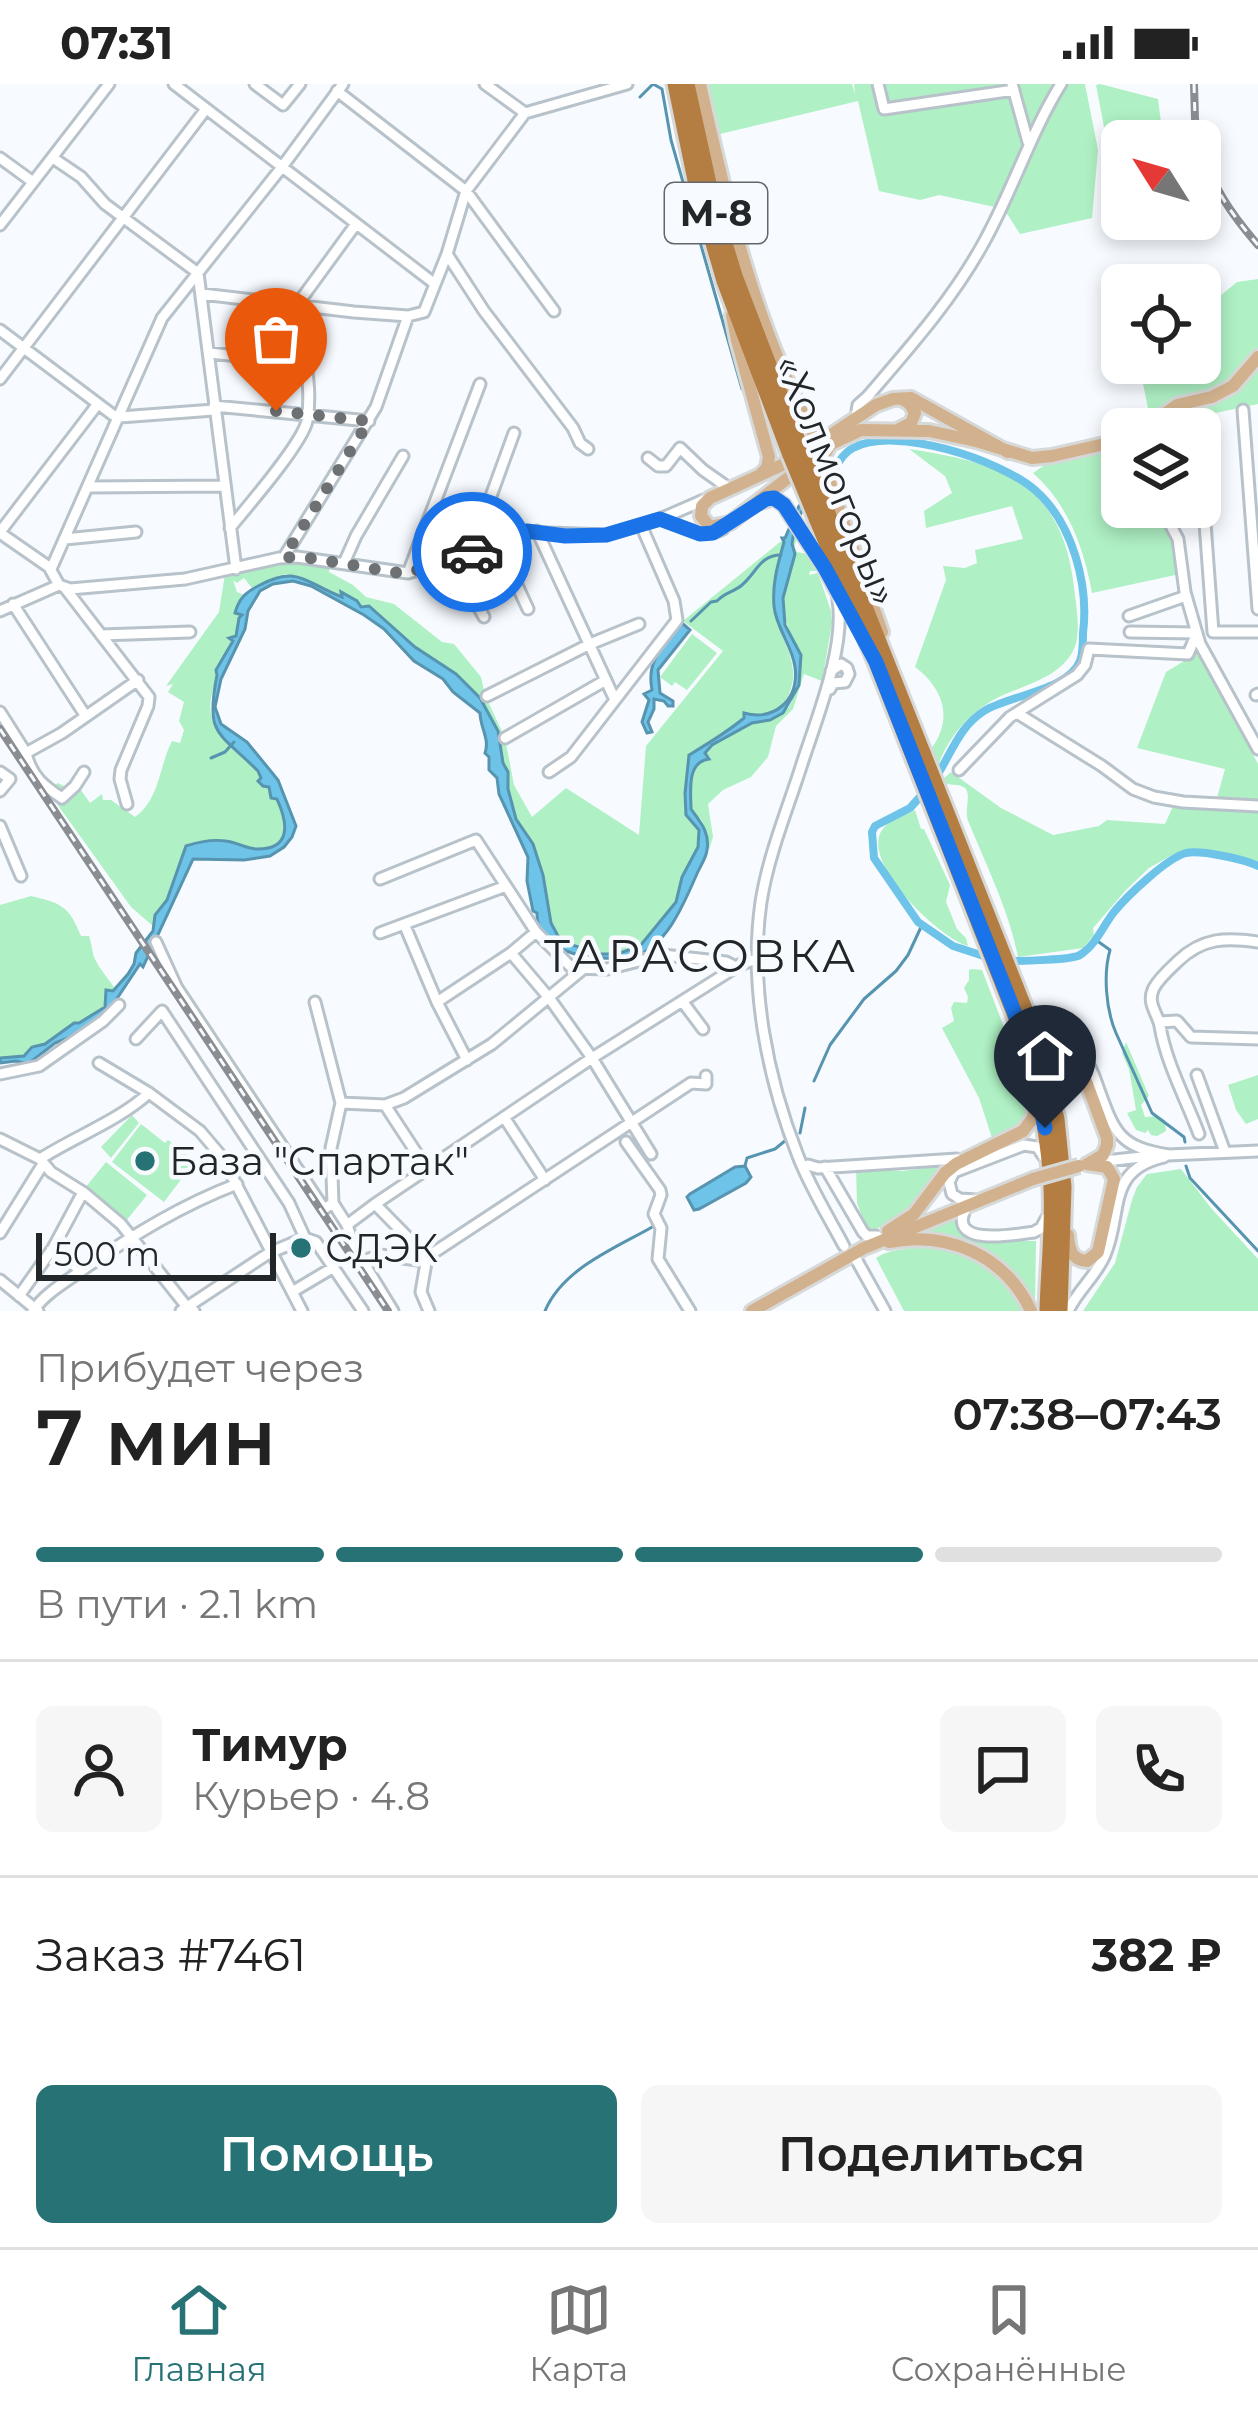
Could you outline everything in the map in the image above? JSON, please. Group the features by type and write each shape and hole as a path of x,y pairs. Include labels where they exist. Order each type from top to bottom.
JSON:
{"highway":[{"name":"«Холмогоры»","path":"674,84 696,184 729,292 796,452 827,512 882,664 1037,1040 1054,1101 1064,1311"},
{"name":"«Холмогоры»","path":"687,84 715,210 796,452"},
{"name":"«Холмогоры»","path":"1008,973 1058,1200 1047,1311"}],"main road":[{"path":"700,84 759,308 806,421 815,434 834,438"},
{"path":"742,254 750,318"},
{"path":"729,292 736,340 769,457 767,468 756,477"},
{"path":"1173,408 1213,398 1233,386 1258,357"},
{"path":"892,399 909,402 915,412 911,423 897,430"},
{"path":"1007,452 920,402 892,399 856,420 834,438 749,508 730,523 710,527 702,521 703,506 723,492 834,438 861,430 929,431 1007,452 1038,458 1101,444"},
{"path":"834,438 823,459 827,512 879,622 882,664"},
{"path":"749,508 770,498 784,505 882,664"},
{"path":"752,1311 782,1292 981,1199 1103,1155 1108,1142 1078,1062 1066,1060 1056,1067 1054,1101"},
{"path":"883,1234 914,1214 956,1164 1030,1124 1036,1085"},
{"path":"1058,1200 1070,1251 1077,1259 1090,1260 1100,1249 1114,1179 1107,1167 1083,1165"},
{"path":"741,1311 883,1234 981,1199"},
{"path":"858,1256 923,1238 961,1246 1002,1270 1030,1311"}],"street":[{"path":"0,225 109,84"},
{"path":"174,84 435,284"},
{"path":"255,84 284,106 300,84"},
{"path":"485,84 525,113"},
{"path":"202,294 408,316 424,312 466,190 525,113 602,86 627,84"},
{"path":"878,84 884,109 1013,87 1029,143"},
{"path":"856,420 858,404 950,298 1003,207 1029,143 1061,84"},
{"path":"51,568 162,318 340,87 466,190 554,311"},
{"path":"0,379 206,109"},
{"path":"0,158 33,182"},
{"path":"53,158 198,273 236,569"},
{"path":"230,528 307,424 301,305 305,290 356,224"},
{"path":"447,254 588,449"},
{"path":"284,557 369,421 408,316"},
{"path":"0,330 97,405 120,417 214,408 369,421"},
{"path":"209,353 307,363"},
{"path":"408,573 480,384"},
{"path":"865,398 873,404 892,399"},
{"path":"97,405 0,533 51,568 149,697 120,779 127,804"},
{"path":"1243,410 1258,609"},
{"path":"484,617 463,579 466,555 514,433"},
{"path":"0,611 62,586 172,580 284,557 408,573 521,532 606,535 660,519 723,492 680,448 666,466 648,458"},
{"path":"344,562 403,456"},
{"path":"89,487 224,486"},
{"path":"660,519 700,534 730,523"},
{"path":"549,772 571,757 677,620 674,601 641,524"},
{"path":"1172,528 1200,644 1258,749"},
{"path":"1205,528 1213,632 1258,632"},
{"path":"65,539 136,532"},
{"path":"537,532 615,700"},
{"path":"497,542 528,609"},
{"path":"836,589 840,615 833,683 766,900 761,949 764,995 789,1114 808,1165 820,1172 867,1236 883,1234"},
{"path":"1130,616 1186,596"},
{"path":"13,604 85,715"},
{"path":"487,696 639,625"},
{"path":"101,635 190,632"},
{"path":"1130,632 1197,633"},
{"path":"959,770 1017,713 1077,675 1089,649 1188,654 1197,633"},
{"path":"820,1172 846,1245 805,1173 784,1116 762,1016 757,959 761,900 769,867 833,676"},
{"path":"26,753 138,680"},
{"path":"505,738 606,680"},
{"path":"0,712 39,782 62,798 84,772"},
{"path":"1017,713 1133,789 1183,802 1258,806"},
{"path":"0,772 10,779 0,791"},
{"path":"0,826 5,849 21,876"},
{"path":"380,879 476,840 536,932 572,968 607,969 663,955 736,967"},
{"path":"380,933 506,886"},
{"path":"405,926 467,1060"},
{"path":"437,1002 536,932"},
{"path":"156,941 202,1028 347,1226 355,1249 393,1311"},
{"path":"1199,1134 1161,1042 1160,1022 1151,1002 1153,990 1189,951 1205,943 1258,942"},
{"path":"511,953 592,1058 651,1154"},
{"path":"347,1226 592,1058 736,967 757,959"},
{"path":"341,1102 385,1105 404,1098 467,1060 583,969"},
{"path":"1008,973 1039,1023 1086,1061 1117,1133 1132,1147 1169,1155"},
{"path":"682,1001 703,1029"},
{"path":"316,1002 341,1102 331,1148 329,1206"},
{"path":"0,1074 39,1066 119,1005"},
{"path":"136,1039 162,1011 290,1203 308,1239"},
{"path":"1160,1022 1177,1021 1190,1037 1258,1039"},
{"path":"99,1063 200,1131 222,1156 302,1311"},
{"path":"1197,1075 1225,1152"},
{"path":"363,1261 380,1255 426,1259 691,1083 706,1084 706,1076"},
{"path":"0,1233 42,1162 149,1093"},
{"path":"385,1105 427,1169"},
{"path":"504,1118 545,1180"},
{"path":"0,1139 42,1162 121,1224 187,1310 269,1252 308,1239 316,1242 363,1311"},
{"path":"626,1142 659,1190 654,1214 661,1228 658,1259 691,1311"},
{"path":"981,1199 954,1196 949,1187 952,1175 1027,1144 1039,1149 1050,1169"},
{"path":"1083,1165 1258,1151"},
{"path":"1064,1311 1105,1255 1124,1180 1144,1162 1169,1155"},
{"path":"820,1172 957,1159"},
{"path":"0,1280 35,1310 131,1237 237,1184"},
{"path":"19,1296 83,1192"},
{"path":"981,1199 966,1208 962,1217 965,1229 975,1235 1029,1234 1038,1230 1058,1200"},
{"path":"375,1204 426,1259"},
{"path":"52,1248 81,1271"},
{"path":"858,1256 883,1311"},
{"path":"426,1259 421,1292 429,1311"},
{"path":"292,1292 334,1267"},
{"path":"769,1311 782,1292"}],"green space":[{"path":"708,84 852,84 855,94 854,84 1085,84 1098,150 1092,218 1020,234 1004,209 939,195 920,200 879,191 858,101 720,134"},
{"path":"1096,85 1158,99 1161,120 1103,120"},
{"path":"1258,279 1258,404 1221,412 1221,408 1148,408 1143,384 1221,384 1221,295 1237,282"},
{"path":"909,449 999,471 1041,501 1067,552 1077,611 1076,644 1066,661 1049,675 977,711 954,736 938,766 931,749 942,726 942,704 933,684 915,667 946,580 943,566 965,568 977,563 975,550 1023,539 1012,506 926,528 924,511 952,493 945,476"},
{"path":"1101,450 1101,528 1169,528 1176,542 1180,574 1092,593 1073,528 1056,498 1033,473 1052,460"},
{"path":"795,530 794,547 807,554 817,571 809,575 818,573 831,611 822,681 804,674 793,709 776,726 768,757 751,777 723,790 708,804 713,837 709,850 702,821 691,809 696,766 709,759 705,754 712,745 789,707 799,685 801,662 783,613"},
{"path":"784,541 773,597 793,670 789,694 775,712 744,713 744,718 689,755 686,796 689,814 699,830 696,850 666,917 630,949 606,954 589,951 575,947 555,930 536,851 512,804 496,730 475,692 369,607 306,579 285,574 252,588 244,578 237,583 233,580 237,592 244,595 235,611 242,615 210,706 217,731 258,771 277,799 285,824 277,844 258,849 230,841 200,842 174,879 155,915 154,927 131,907 47,790 58,783 70,789 78,786 90,803 102,794 103,800 111,800 135,817 143,810 172,741 180,743 184,730 179,721 184,702 168,692 173,684 166,686 219,612 225,574 291,560 329,563 329,572 366,597 394,604 442,642 454,644 481,677 505,738 514,785 532,817 566,788 639,835 646,746 723,651 683,621"},
{"path":"692,634 717,653 687,690 660,677"},
{"path":"1199,652 1258,764 1258,801 1217,798 1225,769 1137,748 1166,672"},
{"path":"951,772 1001,808 1053,835 1099,826 1107,820 1165,824 1174,804 1258,809 1258,862 1222,854 1174,854 1149,868 1126,890 1093,928 1094,935 1083,948 1018,957 967,818 967,791 946,784 944,778"},
{"path":"915,810 950,885 946,902 968,946 922,914 882,860 878,844 882,830"},
{"path":"31,896 68,912 81,936 89,936 95,959 115,989 106,1007 45,1044 32,1047 24,1056 0,1058 0,905"},
{"path":"972,969 982,970 1002,1022 1026,1113 1017,1125 992,1138 979,1098 942,1028 954,1021 954,1002 967,1003 964,988"},
{"path":"1126,1042 1149,1096 1141,1105 1145,1117 1165,1120 1166,1131 1157,1136 1136,1130 1127,1113 1136,1110 1122,1053"},
{"path":"1258,1075 1258,1119 1246,1124 1228,1085"},
{"path":"132,1115 139,1123 111,1158 101,1147"},
{"path":"141,1124 195,1161 164,1202 112,1162"},
{"path":"106,1162 147,1195 126,1221 85,1188"},
{"path":"949,1165 902,1218 868,1232 857,1203 856,1168 902,1171"},
{"path":"1181,1169 1258,1259 1258,1311 1083,1311 1115,1263 1137,1187 1147,1174"},
{"path":"958,1215 958,1227 974,1241 1036,1241 1035,1308 1016,1277 989,1253 957,1238 921,1231"},
{"path":"919,1245 961,1252 984,1263 1025,1311 904,1311 876,1258"}],"water":[{"path":"808,499 795,525 795,554 783,598 785,625 801,655 799,685 783,713 752,723 712,745 705,753 709,759 696,766 691,809 706,833 706,853 673,922 647,951 635,957 591,957 565,950 545,936 533,911 528,857 499,794 497,778 489,770 480,713 364,615 311,586 293,581 273,584 260,591 248,611 215,707 221,724 247,742 278,780 296,826 292,837 270,856 193,859 143,967 140,964 108,1012 28,1064 0,1063 0,1058 24,1056 105,1007 106,990 113,991 128,974 136,953 153,931 155,915 167,900 186,846 221,840 256,849 281,840 285,826 277,799 258,781 258,771 218,731 213,710 216,670 233,641 229,638 236,636 242,615 235,613 239,603 255,588 284,576 302,578 342,597 341,592 361,607 369,606 480,698 498,731 516,819 533,844 558,936 600,954 640,946 676,902 682,877 698,847 699,830 686,815 689,755 744,718 744,713 765,714 782,706 793,690 795,667 775,614 774,589 782,538 799,506"},
{"path":"682,623 690,630 658,670 660,693 673,706 654,699 648,722 652,732 647,733 642,722 649,700 644,694 652,690 651,670"},
{"path":"745,1166 751,1177 746,1183 694,1210 687,1197 690,1194 735,1167"}],"waterway":[{"path":"640,97 653,84 662,89 671,140 742,389"},
{"path":"831,477 846,454 871,442 920,443 973,457 1035,490 1059,520 1076,556 1084,615 1080,661 1063,679 995,705 975,718 936,777"},
{"path":"691,621 711,602 742,585 763,561 781,555"},
{"path":"211,758 234,742"},
{"path":"927,789 910,808 875,826 874,858 918,922 953,946 993,959"},
{"path":"1007,961 1080,955 1137,888 1186,853 1258,866"},
{"path":"814,1081 830,1045 864,999 896,971 922,925"},
{"path":"1096,940 1110,950 1107,992 1116,1033 1152,1113 1185,1142"},
{"path":"800,1133 805,1108"},
{"path":"745,1166 747,1158 786,1140"},
{"path":"1186,1166 1190,1178 1258,1251"},
{"path":"545,1311 577,1271 654,1226"}],"railway":[{"path":"1194,84 1195,120"},
{"path":"1221,194 1258,245"},
{"path":"0,729 388,1311"}],"way so far":[{"path":"276,411 369,421 284,557 408,573 472,552"}],"place":[{"name":"База \"Спартак\"","path":"145,1161"},
{"name":"СДЭК","path":"301,1248"}],"district":[{"name":"ТАРАСОВКА","path":"701,955"}],"route":[{"path":"472,552 521,532 606,535 660,519 700,534 713,533 766,499 784,505 876,662 1019,1024 1045,1128"}]}
